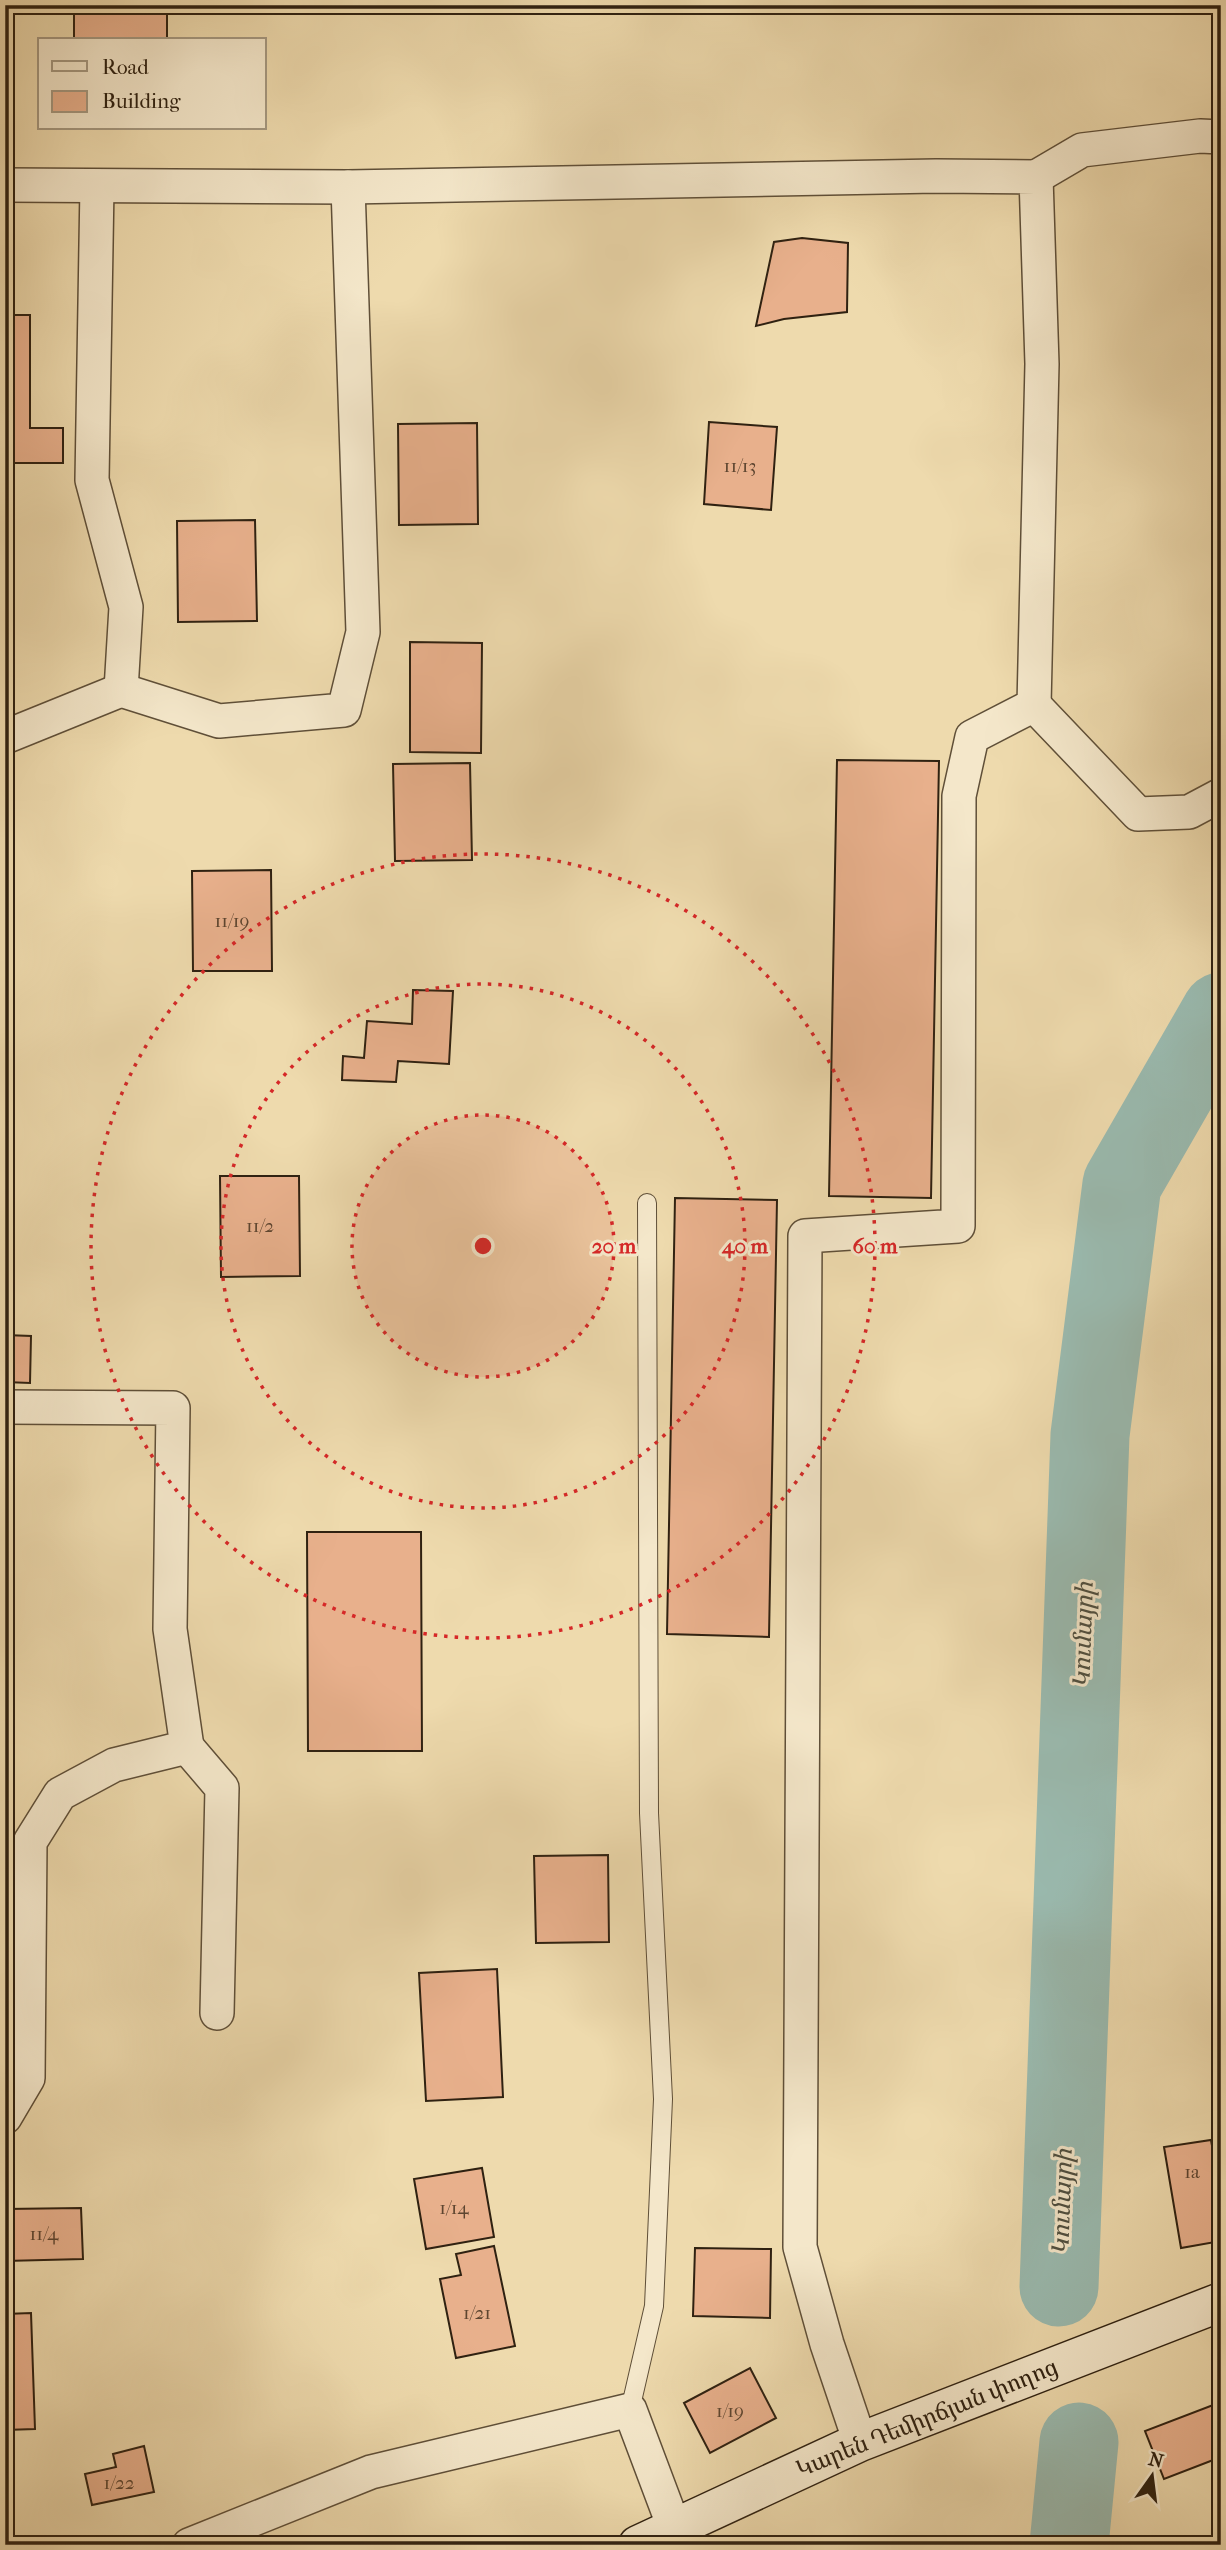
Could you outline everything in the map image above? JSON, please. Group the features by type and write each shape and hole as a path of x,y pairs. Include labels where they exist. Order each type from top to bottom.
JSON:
{"street":[{"path":"5,185 348,187 923,176 1035,177 1082,150 1200,136 1221,137"},
{"path":"1035,177 1042,364 1034,705 1138,814 1189,812 1221,795"},
{"path":"97,186 92,480 126,607 121,690"},
{"path":"5,737 121,690 219,721 344,710 363,632 348,187"},
{"path":"860,2442 800,2247 805,1236 958,1226 959,796 972,737 1034,705"},
{"path":"5,1407 173,1408 170,1629 187,1747 222,1788 217,2012"},
{"path":"5,2117 28,2078 30,1842 60,1794 114,1765 187,1747"},
{"name":"Կարեն Դեմիրճյան փողոց","path":"638,2545 860,2442 1221,2302"},
{"path":"189,2545 371,2472 630,2410 674,2528"}],"lane":[{"path":"630,2410 654,2306 663,2099 649,1813 647,1203"}],"building":[{"path":"74,5 167,5 167,38 74,38"},
{"path":"802,238 848,243 847,312 784,319 756,326 774,242"},
{"path":"5,315 30,315 30,428 63,428 63,463 5,463"},
{"path":"709,422 777,427 771,510 704,504"},
{"path":"477,423 478,524 399,525 398,424"},
{"path":"255,520 257,621 178,622 177,521"},
{"path":"410,642 482,643 481,753 410,752"},
{"path":"837,760 939,761 931,1198 829,1196"},
{"path":"470,763 472,860 395,861 393,764"},
{"path":"271,870 272,971 193,971 192,871"},
{"path":"413,990 453,991 449,1064 398,1061 396,1082 342,1080 343,1056 364,1058 367,1021 412,1024"},
{"path":"220,1176 299,1176 300,1276 221,1277"},
{"path":"675,1198 777,1200 769,1637 667,1634"},
{"path":"5,1335 31,1336 30,1383 5,1382"},
{"path":"307,1532 421,1532 422,1751 308,1751"},
{"path":"608,1855 609,1942 536,1943 534,1856"},
{"path":"497,1969 503,2097 426,2101 419,1973"},
{"path":"1211,2140 1221,2197 1221,2241 1181,2248 1164,2147"},
{"path":"482,2168 494,2237 426,2249 414,2179"},
{"path":"81,2208 83,2259 5,2261 5,2209"},
{"path":"494,2246 515,2346 456,2358 440,2279 461,2275 456,2254"},
{"path":"695,2248 771,2249 770,2318 693,2316"},
{"path":"31,2313 35,2429 5,2430 5,2314"},
{"path":"750,2368 776,2418 710,2453 684,2403"},
{"path":"1221,2402 1221,2457 1164,2479 1145,2431"},
{"path":"144,2446 154,2492 92,2505 85,2474 116,2467 113,2454"}],"waterway":[{"name":"Կումայրի","path":"1059,2287 1090,1435 1122,1184 1221,1012"},
{"path":"1069,2545 1079,2442"}]}
